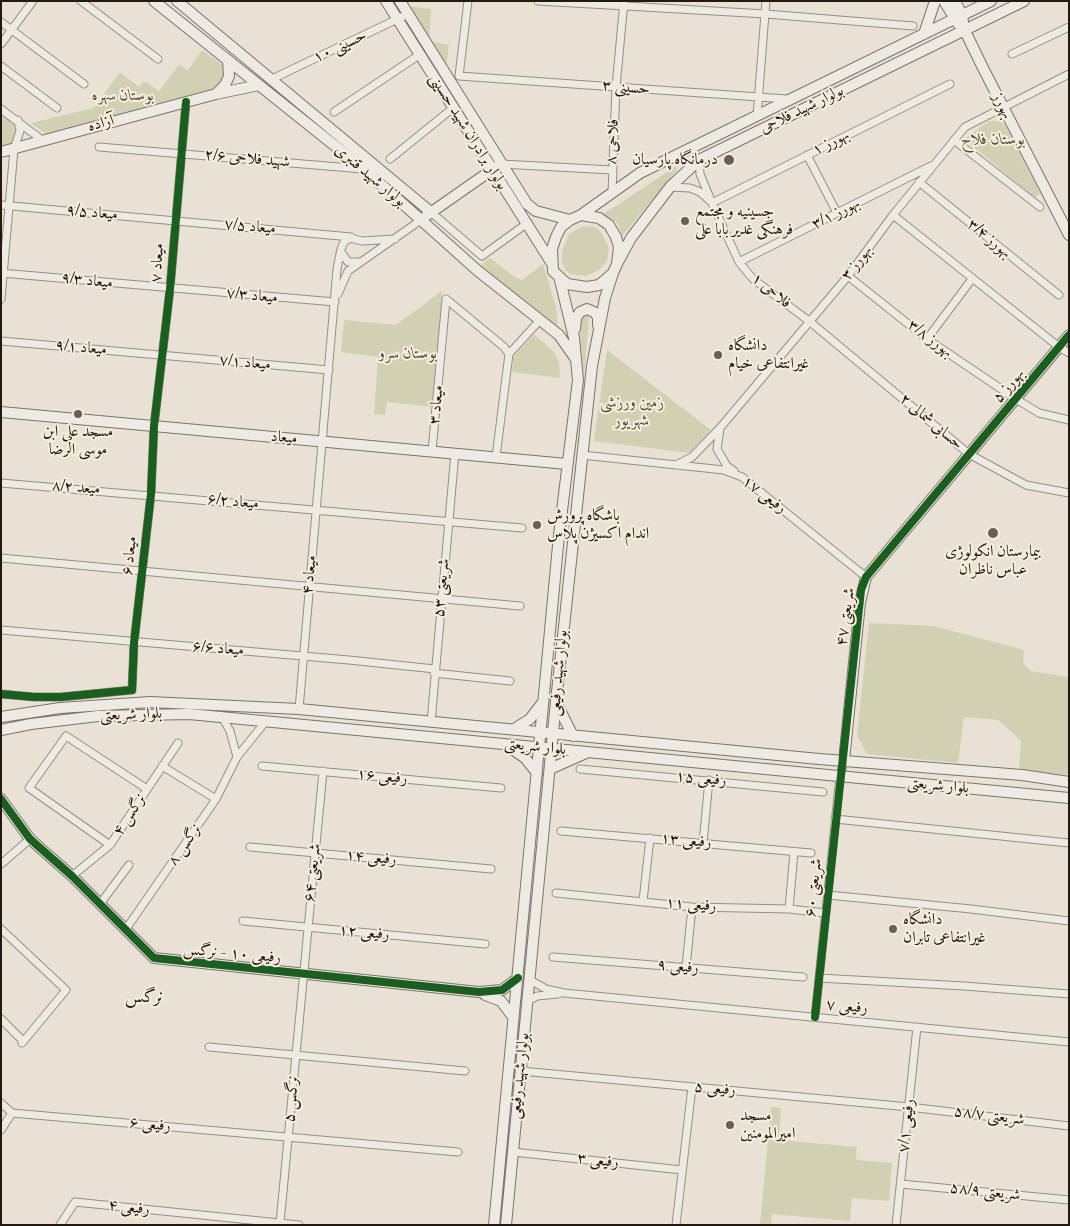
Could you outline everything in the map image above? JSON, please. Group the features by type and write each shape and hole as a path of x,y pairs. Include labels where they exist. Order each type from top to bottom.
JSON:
{"main road":[{"name":"بولوار شهید قنبری","path":"154,1 364,169 478,271 559,335 577,361"},
{"name":"بولوار شهید قنبری","path":"177,1 432,213"},
{"name":"بولوار برادران شهید حسینی","path":"386,1 551,262"},
{"name":"بولوار برادران شهید حسینی","path":"400,1 527,204 536,211 570,220"},
{"path":"924,34 935,1"},
{"path":"944,1 958,17"},
{"path":"955,1 958,17"},
{"name":"بولوار شهید فلاحی","path":"581,215 640,173 991,1"},
{"name":"بولوار شهید فلاحی","path":"615,269 631,238 670,187 700,160 1024,1"},
{"name":"بهورز","path":"958,17 1002,107 1069,235"},
{"path":"216,94 226,85 229,76 228,60"},
{"name":"آزاده","path":"1,152 216,94 260,85"},
{"path":"421,220 501,164"},
{"path":"581,215 599,218 610,225 619,247 615,269 599,285 587,287 567,284 560,280 553,271 551,262 556,237 561,227 581,215"},
{"name":"بولوار شهید رفیعی","path":"506,1225 556,701 592,366 598,328 615,269"},
{"name":"بولوار شهید رفیعی","path":"494,1225 567,464 578,380 574,338 560,280"},
{"path":"574,338 576,318 580,312 587,309 594,312 598,317 598,328"},
{"name":"بهورز ۵","path":"969,454 1069,335"},
{"name":"میعاد","path":"1,412 567,464"},
{"name":"شریعتی ۴۷","path":"844,761 860,596 866,577 969,454"},
{"path":"514,729 530,719 544,701"},
{"path":"556,701 573,736"},
{"name":"بلوار شریعتی","path":"1,717 60,708 150,702 299,709 844,761 1022,775 1069,782"},
{"name":"بلوار شریعتی","path":"1,730 31,724 98,716 189,714 1069,798"},
{"path":"505,744 525,758 537,773"},
{"path":"550,769 587,753"},
{"name":"رفیعی ۱۰ - نرگس","path":"1,799 30,839 72,876 154,958 479,992"},
{"path":"479,992 502,990 518,978"},
{"path":"479,992 501,1001 513,1017"}],"street":[{"path":"1,44 33,1"},
{"path":"81,1 158,59"},
{"name":"حسینی ۳","path":"468,1 459,76 792,99"},
{"path":"538,1 624,4 913,26"},
{"path":"757,116 766,1"},
{"name":"فلاحی ۸","path":"612,193 616,87 624,4"},
{"name":"حسینی ۱۰","path":"272,79 408,14"},
{"path":"1,22 84,84"},
{"path":"1012,54 1069,27"},
{"path":"334,112 419,55"},
{"path":"1,66 57,108"},
{"name":"بهورز ۳","path":"676,465 692,457 720,428 848,276 893,215 965,127 1069,74"},
{"name":"بهورز ۱","path":"712,203 950,84"},
{"name":"میعاد ۷","path":"154,426 170,289 186,102"},
{"path":"390,159 453,108"},
{"path":"1,109 42,140"},
{"path":"1,299 14,149 20,131 18,120"},
{"path":"954,140 1040,207"},
{"name":"شهید فلاحی ۲/۶","path":"99,147 364,169"},
{"path":"807,155 837,213"},
{"name":"فلاحی ۱","path":"700,160 700,174 739,262 753,279 809,321"},
{"path":"501,164 612,170"},
{"name":"بهورز ۳/۱","path":"739,262 934,165"},
{"name":"بهورز ۳/۴","path":"919,182 1059,296"},
{"path":"670,187 690,188 700,192 712,203"},
{"name":"میعاد ۹/۵","path":"1,205 175,220"},
{"name":"بولوار شهید قنبری","path":"432,213 482,256 526,224"},
{"path":"893,215 972,279 1069,353"},
{"name":"میعاد ۷/۵","path":"175,220 354,238"},
{"path":"334,302 343,278 361,261 421,220"},
{"name":"میعاد ۷/۵","path":"325,234 341,247"},
{"path":"334,302 341,247 347,240 354,238 362,241 394,239"},
{"path":"361,261 366,252 362,241"},
{"path":"341,247 342,257 348,262 361,261"},
{"name":"میعاد ۹/۳","path":"2,273 170,289"},
{"name":"بهورز ۳/۸","path":"848,276 928,339 1016,399 1039,413 1069,420"},
{"path":"928,339 972,279"},
{"name":"میعاد ۷/۳","path":"170,289 334,302"},
{"name":"میعاد ۳","path":"432,451 446,298 504,347 509,354"},
{"name":"میعاد ۴","path":"299,709 302,655 334,302"},
{"path":"496,457 509,354 540,320"},
{"name":"حسابی شمالی ۲","path":"809,321 969,454 1026,485 1069,493"},
{"name":"میعاد ۹/۱","path":"1,341 161,355"},
{"name":"میعاد ۷/۱","path":"161,355 329,370"},
{"name":"میعاد ۶","path":"1,694 61,697 132,690 134,643 151,494 154,426"},
{"path":"720,428 717,449 720,456 727,466 742,477"},
{"name":"شریعتی ۵۳","path":"431,722 454,453"},
{"name":"رفیعی ۱۷","path":"582,455 724,470 742,477 866,577"},
{"name":"میعد ۸/۲","path":"1,483 151,494"},
{"name":"میعاد ۶/۲","path":"151,494 522,528"},
{"path":"1,558 441,597 520,606"},
{"name":"میعاد ۶/۶","path":"1,630 134,643 302,655 435,669 434,673"},
{"path":"434,673 510,681"},
{"path":"222,717 230,732 237,757"},
{"name":"نرگس ۸","path":"126,930 216,799 237,757 266,721"},
{"path":"110,845 29,788 66,736 147,789"},
{"name":"نرگس ۴","path":"72,876 110,845 178,743"},
{"name":"شریعتی ۶۰","path":"815,1017 835,819 840,776 844,761"},
{"path":"162,766 216,799"},
{"name":"رفیعی ۱۶","path":"262,766 501,788"},
{"name":"رفیعی ۱۵","path":"580,769 823,792"},
{"name":"شریعتی ۶۴","path":"303,974 323,771"},
{"path":"703,842 709,780"},
{"path":"835,819 1069,843"},
{"name":"رفیعی ۱۳","path":"561,830 703,842 811,854"},
{"path":"643,901 650,838"},
{"path":"1,864 30,839"},
{"name":"رفیعی ۱۴","path":"250,847 491,869"},
{"path":"789,909 794,852"},
{"path":"100,904 129,865"},
{"name":"رفیعی ۱۱","path":"556,893 692,907 789,909 826,913"},
{"path":"828,895 971,909 1069,922"},
{"path":"686,967 692,907"},
{"name":"رفیعی ۱۲","path":"243,922 485,944"},
{"path":"1,928 66,990 22,1042 1,1019"},
{"name":"رفیعی ۹","path":"554,957 803,977"},
{"name":"نرگس ۵","path":"280,1223 303,974"},
{"path":"819,978 1069,994"},
{"path":"530,980 546,989 564,993"},
{"path":"528,1001 537,996 564,993"},
{"name":"رفیعی ۷","path":"564,993 1069,1042"},
{"name":"رفیعی ۷/۱","path":"896,1225 917,1027"},
{"path":"209,1047 465,1071"},
{"name":"رفیعی ۵","path":"521,1071 909,1107"},
{"path":"676,1225 692,1087"},
{"path":"1,1103 12,1113 1,1130"},
{"name":"شریعتی ۵۸/۷","path":"909,1107 1069,1126"},
{"name":"رفیعی ۶","path":"12,1113 458,1152"},
{"name":"رفیعی ۳","path":"513,1152 682,1170"},
{"name":"شریعتی ۵۸/۹","path":"901,1184 1069,1200"},
{"name":"رفیعی ۴","path":"60,1225 75,1202 299,1225"}],"green space":[{"path":"407,6 431,9 429,41 449,45 446,70"},
{"name":"بوستان سهره","path":"202,50 226,67 221,86 47,135 31,123 94,108 120,72 139,87 145,81 159,91 179,65 188,70"},
{"path":"4,115 17,125 17,134 13,143 1,146 1,119"},
{"name":"بوستان فلاح","path":"989,121 1001,121 1005,125 1040,193 1035,198 964,139"},
{"path":"676,166 677,170 622,236 618,224 611,218 602,215"},
{"path":"583,226 595,227 601,232 609,248 607,261 599,270 586,276 571,274 565,270 562,261 562,251 569,234"},
{"path":"490,258 516,278 522,280 543,264 556,307 558,329 480,266"},
{"name":"بوستان سرو","path":"442,291 434,407 387,402 385,415 374,414 378,357 341,352 344,320 396,325"},
{"path":"582,313 589,314 584,379 579,321"},
{"path":"534,334 554,352 559,362 560,378 512,372 513,358"},
{"name":"زمین ورزشی شهریور","path":"607,350 711,430 689,453 594,441"},
{"path":"869,623 934,626 1024,650 1023,663 1031,671 1069,677 1069,775 1022,770 1019,767 1021,741 998,720 964,717 958,763 867,754 857,736"},
{"path":"771,1107 781,1108 779,1140 857,1147 856,1160 892,1163 889,1201 852,1198 850,1221 772,1214 771,1225 760,1225"}],"cycle path":[{"path":"1,694 61,697 132,690 134,643 151,494 154,426 170,289 186,102"},
{"path":"815,1017 861,590 866,577 1069,335"},
{"path":"1,799 30,839 72,876 154,958 479,992 502,990 518,978"}],"place":[{"name":"درمانگاه پارسیان","path":"729,160"},
{"name":"جسینیه و مجتمع فرهنگی غدیر بابا علی","path":"685,221"},
{"name":"دانشگاه غیرانتفاعی خیام","path":"718,355"},
{"name":"مسجد علی ابن موسی الرضا","path":"78,414"},
{"name":"باشگاه پرورش اندام اکسیژن پلاس","path":"537,525"},
{"name":"بیمارستان انکولوژی عباس ناظران","path":"993,533"},
{"name":"دانشگاه غیرانتفاعی تابران","path":"893,929"},
{"name":"مسجد امیرالمومنین","path":"730,1125"}],"district":[{"name":"نرگس","path":"144,998"}]}
